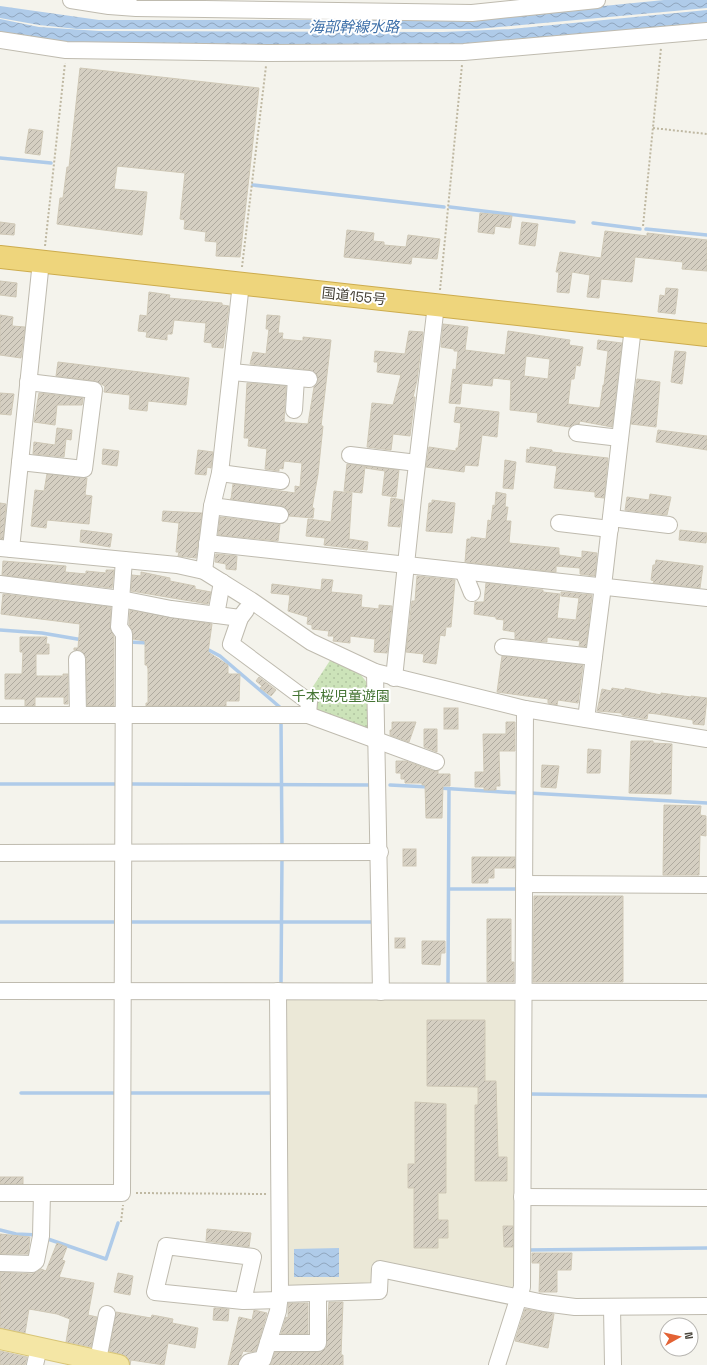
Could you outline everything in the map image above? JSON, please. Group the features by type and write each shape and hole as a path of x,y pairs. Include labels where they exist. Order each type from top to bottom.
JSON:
{"highway":[{"name":"国道155号","path":"0,256 707,335"}],"main road":[{"path":"0,1339 37,1356 98,1360 119,1365"}],"street":[{"path":"73,0 136,4 440,6 472,13 504,11 597,0"},
{"path":"0,40 66,50 267,53 464,52 707,31"},
{"path":"42,261 20,462 5,548 177,565 204,572 252,601 311,642 375,672 394,678 525,709 707,739"},
{"path":"204,572 212,506 220,473 241,283"},
{"path":"394,678 417,463 438,305"},
{"path":"586,719 633,327"},
{"path":"232,372 303,378 294,410"},
{"path":"20,462 84,469 94,390 28,382"},
{"path":"576,434 620,438"},
{"path":"350,455 417,463"},
{"path":"220,473 281,481"},
{"path":"212,506 280,514"},
{"path":"559,524 610,523 669,525"},
{"path":"207,543 707,598"},
{"path":"0,1193 122,1193 124,634 119,626 124,560"},
{"path":"463,571 472,593"},
{"path":"216,615 222,582"},
{"path":"0,584 121,599 171,609 240,618"},
{"path":"252,601 240,618 231,644 309,702 308,715"},
{"path":"503,647 594,657"},
{"path":"77,659 78,715"},
{"path":"375,672 382,992"},
{"path":"497,1365 522,1287 525,709"},
{"path":"0,715 308,715 377,742 436,762"},
{"path":"0,853 380,852"},
{"path":"524,884 707,885"},
{"path":"0,991 707,992"},
{"path":"247,1365 249,1362 263,1359 278,1311 280,1297 278,991"},
{"path":"0,1263 32,1264 36,1261 41,1236 42,1193"},
{"path":"522,1197 707,1198"},
{"path":"243,1301 253,1257 166,1246 155,1292 243,1301 318,1294 379,1291 380,1268 518,1298 575,1307 707,1306"},
{"path":"268,1343 318,1344 318,1294"},
{"path":"612,1307 613,1365"},
{"path":"98,1360 107,1314"}],"path":[{"path":"643,226 662,35"},
{"path":"42,261 66,50"},
{"path":"438,305 464,52"},
{"path":"241,283 267,53"},
{"path":"653,128 707,134"},
{"path":"122,1193 280,1194"}],"shaded area":[{"path":"283,1000 515,1000 521,1005 519,1288 511,1293 374,1265 374,1279 368,1286 282,1287"}],"green space":[{"name":"千本桜児童遊園","path":"331,659 361,675 368,684 370,727 363,733 316,716 308,694"}],"water":[{"name":"海部幹線水路","path":"664,0 707,0 707,8 477,29 77,29 39,25 0,18 0,6 99,20 439,20 473,19"},
{"path":"707,10 707,24 486,46 100,46 0,34 0,19 39,27 99,31 443,32 511,29"},
{"path":"339,1248 339,1277 294,1277 294,1249"}],"building":[{"path":"80,68 259,88 240,257 216,256 217,242 205,241 206,232 184,229 185,220 180,219 185,173 117,166 114,189 147,192 142,235 57,224 60,198 63,198 67,167 69,167"},
{"path":"29,129 43,131 40,155 25,153"},
{"path":"480,213 512,216 510,228 495,226 494,234 478,232"},
{"path":"0,222 15,224 14,235 0,234"},
{"path":"522,222 538,224 535,246 519,244"},
{"path":"347,230 374,233 373,241 384,242 384,245 406,247 408,235 440,239 437,259 412,257 411,264 344,257"},
{"path":"605,231 647,236 647,233 707,240 707,271 682,269 683,262 635,257 632,282 601,279 599,298 587,297 590,275 572,272 569,293 557,292 559,272 556,272 560,252 601,258"},
{"path":"0,281 17,283 16,297 0,295"},
{"path":"666,288 678,289 675,314 658,312 660,295 665,296"},
{"path":"149,292 170,295 169,298 222,303 222,305 229,306 223,348 212,347 212,343 204,342 206,323 174,320 172,334 167,334 167,340 146,337 147,332 138,331 140,315 147,316"},
{"path":"0,315 13,317 12,326 25,327 21,358 0,355"},
{"path":"267,315 280,316 278,333 283,333 282,339 303,341 303,337 331,340 321,426 323,426 318,474 312,508 314,508 313,518 289,516 286,508 281,506 230,499 233,484 295,493 295,486 300,487 302,463 284,461 283,469 279,468 279,471 265,469 267,449 248,446 249,438 244,438 247,383 286,386 284,422 308,424 314,387 318,380 317,375 310,370 250,364 253,352 266,354 269,329 266,329"},
{"path":"443,324 468,327 465,350 505,355 508,331 570,340 569,345 583,347 580,366 576,365 574,379 571,379 568,404 598,408 600,407 604,385 608,351 597,349 598,340 622,343 612,427 580,421 579,424 574,424 570,427 537,422 538,413 510,410 511,380 493,378 492,386 462,383 460,404 449,403 453,369 456,370 458,351 441,347","holes":["526,356 550,359 548,379 524,376"]},
{"path":"409,331 423,332 417,380 413,397 415,397 410,436 393,434 391,450 367,447 372,403 393,405 401,375 377,372 378,362 374,362 375,351 405,354"},
{"path":"675,351 686,352 682,384 671,382"},
{"path":"58,362 189,378 186,405 148,401 147,411 129,409 130,395 104,392 105,386 95,381 56,376"},
{"path":"637,379 660,382 656,427 631,424"},
{"path":"0,393 14,394 11,415 0,414"},
{"path":"39,393 83,398 82,405 57,405 55,425 34,422"},
{"path":"456,407 499,412 497,437 482,435 478,466 465,465 464,472 426,467 429,447 456,451 456,448 458,448 461,423 454,422"},
{"path":"57,428 72,430 71,440 66,439 64,457 33,454 34,442 55,445"},
{"path":"658,430 707,436 707,450 656,442"},
{"path":"530,447 552,450 552,452 608,458 604,498 595,497 595,492 554,488 557,466 526,462 527,449 530,450"},
{"path":"103,449 119,451 117,466 102,464"},
{"path":"198,450 213,452 211,468 207,467 206,475 195,474"},
{"path":"505,460 516,462 513,489 503,488"},
{"path":"347,464 365,466 362,493 344,491"},
{"path":"365,466 399,470 396,497 382,495 385,471 365,468"},
{"path":"47,474 87,478 85,495 92,496 89,524 47,520 46,528 31,526 35,490 44,491"},
{"path":"334,491 352,493 349,539 368,542 367,550 324,545 325,538 306,536 308,519 331,522"},
{"path":"496,492 506,494 505,507 508,507 506,521 511,521 509,543 559,548 559,555 582,558 582,551 597,553 595,576 580,574 580,568 556,566 556,572 465,562 467,539 471,539 471,537 486,539 488,520 491,521 493,505 495,506"},
{"path":"650,494 671,497 667,515 625,510 627,497 649,500"},
{"path":"391,498 403,500 400,527 388,526"},
{"path":"432,500 455,503 452,533 426,531 429,503 432,503"},
{"path":"0,503 6,504 3,539 0,539"},
{"path":"163,511 202,513 196,558 178,556 179,552 176,552 179,523 162,521"},
{"path":"220,517 280,524 278,541 218,535"},
{"path":"81,530 112,534 110,547 80,542"},
{"path":"680,530 707,533 706,543 679,540"},
{"path":"216,554 237,556 236,570 226,569 226,564 215,562"},
{"path":"656,560 703,566 700,588 653,583 654,581 651,580 653,565 655,565"},
{"path":"3,561 66,566 65,572 86,574 86,571 106,573 106,570 114,570 112,588 2,575"},
{"path":"141,572 170,578 170,581 195,586 195,589 211,592 208,604 131,591 132,575 141,576"},
{"path":"417,576 455,580 451,627 446,627 445,636 440,635 436,664 423,662 424,654 406,652 412,601 415,601"},
{"path":"322,579 333,580 331,592 362,595 361,607 379,609 379,605 392,606 387,653 374,652 375,639 350,636 350,643 333,641 334,636 328,636 329,631 312,629 312,625 307,624 308,617 288,611 290,595 271,593 272,584 321,590"},
{"path":"486,583 543,590 543,592 560,594 557,618 576,620 579,598 561,596 561,592 592,595 586,647 579,646 580,641 547,637 547,642 515,639 515,632 503,630 504,620 496,619 496,617 474,614 475,602 484,602"},
{"path":"3,594 111,607 110,627 114,637 114,706 87,706 86,658 82,651 74,650 74,648 78,648 80,624 1,614"},
{"path":"130,610 212,624 208,652 228,665 228,674 240,674 239,701 226,701 226,706 146,706 146,703 148,703 148,669 147,665 145,665 145,641 133,639 133,634 129,624"},
{"path":"20,637 47,637 46,644 49,644 49,654 36,654 36,676 63,676 63,674 68,674 68,704 64,704 64,697 35,697 35,706 25,706 25,699 5,699 5,674 22,674 23,652 20,652"},
{"path":"502,656 583,665 578,703 558,700 557,705 548,703 548,699 497,692"},
{"path":"259,677 276,690 271,696 260,688 262,686 256,681"},
{"path":"612,688 625,690 625,688 661,695 661,693 707,698 704,725 693,724 693,720 657,714 648,713 647,719 622,715 622,713 597,711 602,689 611,691"},
{"path":"444,708 458,708 458,729 444,729"},
{"path":"392,722 416,722 409,742 390,735 390,730 392,730"},
{"path":"506,722 515,722 515,751 499,751 500,786 496,786 496,790 484,790 484,787 475,787 475,772 484,772 483,734 506,734"},
{"path":"424,729 437,729 437,752 424,747"},
{"path":"631,741 653,741 653,743 672,744 671,794 629,793"},
{"path":"588,749 601,750 600,773 587,773"},
{"path":"396,761 406,761 433,771 438,771 438,774 450,774 450,786 443,786 442,818 426,818 425,785 422,785 422,783 405,783 405,779 401,779 401,773 396,773"},
{"path":"542,765 559,766 556,788 541,787"},
{"path":"664,805 701,806 700,815 706,816 706,836 700,835 699,875 663,875"},
{"path":"403,849 416,849 416,866 403,866"},
{"path":"472,857 515,857 515,868 494,868 494,878 488,878 488,883 472,883"},
{"path":"534,896 623,896 623,982 533,982"},
{"path":"487,919 511,919 511,962 514,962 514,982 487,982"},
{"path":"395,938 405,938 405,948 395,948"},
{"path":"422,941 445,941 445,953 441,953 440,965 422,964"},
{"path":"427,1020 485,1020 485,1081 496,1081 498,1157 507,1157 507,1181 475,1181 475,1105 478,1105 478,1087 427,1086"},
{"path":"415,1102 446,1104 446,1193 438,1193 438,1220 448,1220 448,1238 438,1238 438,1248 414,1248 414,1188 408,1188 408,1164 415,1164"},
{"path":"0,1177 23,1177 23,1184 0,1184"},
{"path":"503,1226 513,1226 513,1247 504,1247"},
{"path":"207,1229 251,1233 249,1247 206,1241"},
{"path":"0,1234 30,1237 28,1254 0,1254"},
{"path":"57,1243 67,1247 62,1260 65,1261 59,1277 94,1283 88,1315 97,1317 91,1347 66,1342 70,1319 57,1314 29,1309 25,1333 0,1328 0,1272 32,1274 41,1269 46,1271"},
{"path":"532,1253 572,1253 571,1270 557,1270 557,1292 539,1292 540,1263 532,1263"},
{"path":"118,1273 133,1276 130,1295 114,1292"},
{"path":"329,1302 343,1302 341,1355 343,1355 343,1365 270,1365 275,1352 318,1352 326,1348"},
{"path":"288,1303 308,1303 308,1334 281,1334 286,1317 288,1318"},
{"path":"214,1308 229,1309 228,1321 213,1320"},
{"path":"525,1309 554,1314 548,1348 515,1341"},
{"path":"254,1310 267,1313 256,1351 243,1351 238,1365 228,1365 239,1317 252,1320"},
{"path":"116,1312 151,1318 152,1315 173,1319 172,1323 198,1328 195,1348 168,1343 164,1365 131,1360 130,1365 126,1356 109,1351"},
{"path":"0,1351 27,1357 25,1365 0,1365"}],"waterway":[{"path":"0,158 51,163"},
{"path":"253,185 444,207"},
{"path":"450,207 574,222"},
{"path":"593,223 640,229"},
{"path":"646,229 707,235"},
{"path":"0,630 42,633 83,640"},
{"path":"128,642 149,643"},
{"path":"205,648 220,656 282,709 282,711"},
{"path":"281,721 282,847"},
{"path":"0,784 118,784"},
{"path":"129,784 372,785"},
{"path":"390,785 429,787"},
{"path":"439,788 520,793"},
{"path":"448,982 449,789"},
{"path":"529,793 707,803"},
{"path":"281,984 282,857"},
{"path":"449,889 520,889"},
{"path":"0,922 117,922"},
{"path":"127,922 374,922"},
{"path":"21,1093 118,1093"},
{"path":"126,1093 272,1093"},
{"path":"528,1094 707,1096"},
{"path":"45,1238 106,1259 118,1223"},
{"path":"0,1230 16,1234 38,1235"},
{"path":"528,1250 707,1248"}]}
